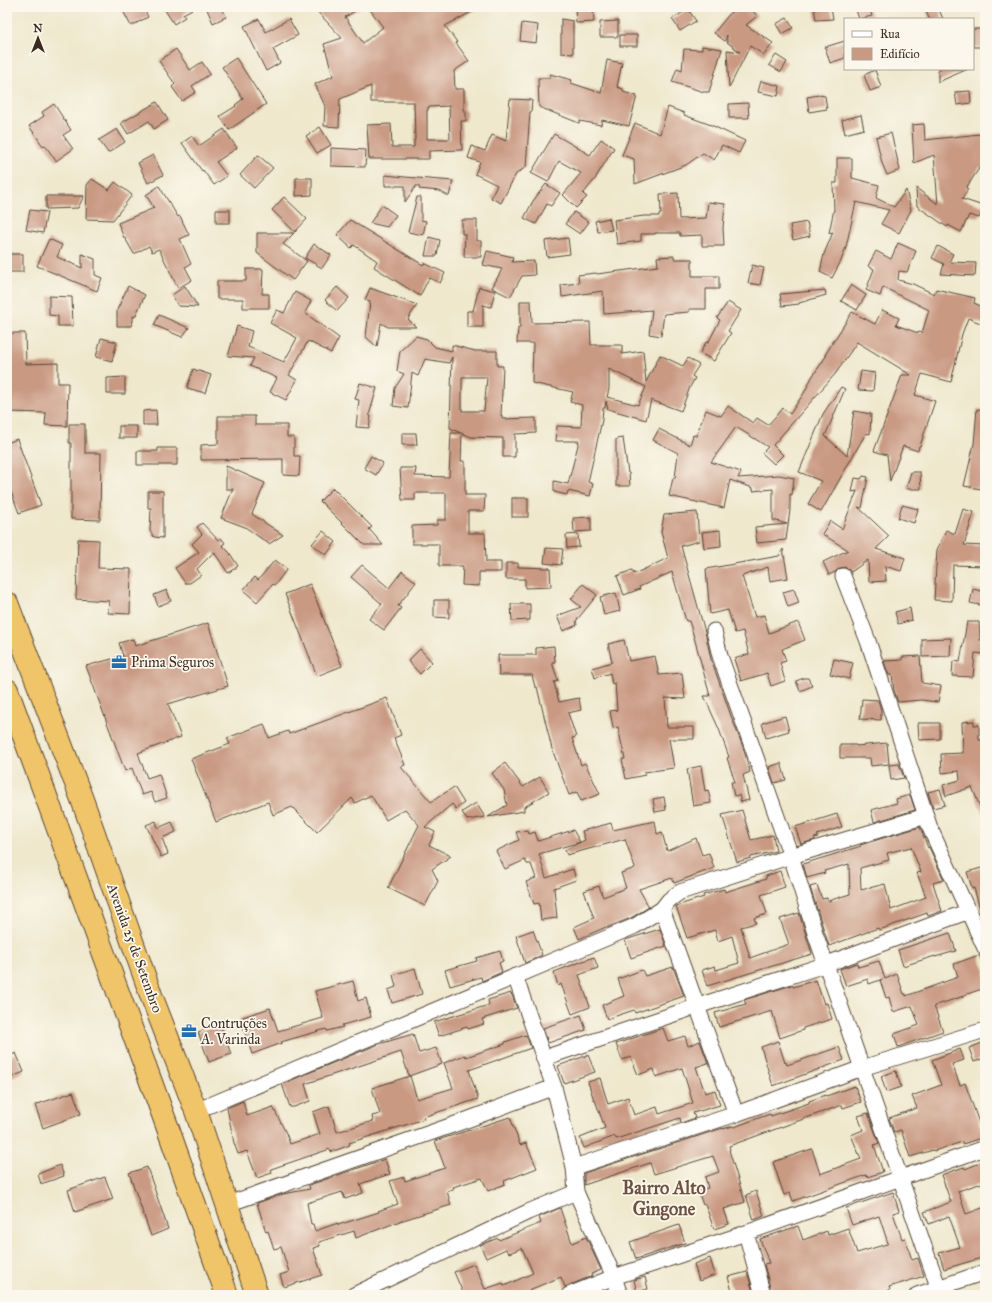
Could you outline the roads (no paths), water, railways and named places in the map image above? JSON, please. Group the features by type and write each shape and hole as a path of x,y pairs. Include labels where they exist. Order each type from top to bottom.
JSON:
{"highway":[{"name":"Avenida 25 de Setembro","path":"7,603 83,802 151,995 196,1111 257,1295"},
{"path":"7,690 164,1116 227,1295"}],"street":[{"path":"843,576 868,641 930,828 985,948"},
{"path":"714,631 720,656 791,856 862,1068 940,1291"},
{"path":"196,1111 635,926 662,909 669,900 680,892 791,856 926,816"},
{"path":"662,909 736,1114"},
{"path":"544,1058 827,964 969,911"},
{"path":"515,976 554,1087 574,1167 576,1192 614,1277 620,1295"},
{"path":"574,1167 736,1114 862,1068 985,1030"},
{"path":"228,1204 464,1121 554,1087"},
{"path":"569,1295 614,1277 746,1233 985,1148"},
{"path":"354,1295 528,1212 576,1192"},
{"path":"746,1233 763,1295"},
{"path":"917,1295 940,1291 985,1272"}],"place":[{"name":"Prima Seguros","path":"119,662"},
{"name":"Contruções A. Varinda","path":"189,1031"}],"district":[{"name":"Bairro Alto Gingone","path":"664,1198"}]}
